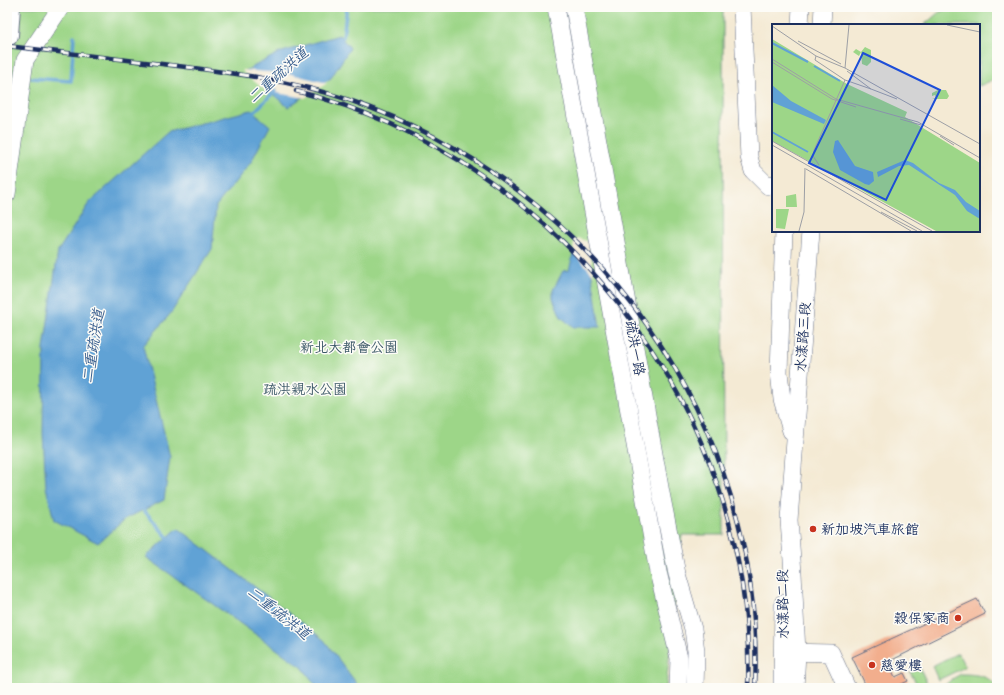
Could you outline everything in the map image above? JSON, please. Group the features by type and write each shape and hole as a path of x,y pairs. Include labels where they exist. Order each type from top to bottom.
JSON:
{"highway":[{"path":"7,35 10,7"}],"street":[{"path":"7,194 25,60 61,7"},
{"name":"疏洪一路","path":"556,7 658,572 679,658 678,688"},
{"name":"疏洪一路","path":"574,7 661,493 677,574 693,629 696,651 695,688"},
{"path":"742,7 749,157 753,172 772,188"},
{"path":"800,24 801,7"},
{"path":"822,24 823,7"},
{"path":"784,232 779,372 782,399 795,443"},
{"name":"水漾路三段","path":"795,443 811,232"},
{"name":"水漾路二段","path":"795,443 789,520 793,572 790,652 795,688"},
{"path":"790,652 831,653 847,688"},
{"name":"水漾路二段","path":"782,688 790,652"}],"green space":[{"name":"疏洪親水公園","path":"7,7 723,7 724,535 682,535 666,688 7,688"},
{"path":"951,7 997,7 997,78 980,86 980,24 925,24 938,13"},
{"path":"958,653 965,667 938,680 932,666"},
{"path":"920,668 929,688 919,688 910,672"},
{"path":"961,674 981,676 991,680 997,688 942,688 952,679"}],"water":[{"path":"339,35 350,48 331,78 288,107 245,71 279,53"},
{"path":"251,110 270,126 251,162 216,206 212,249 171,313 143,346 170,457 164,500 125,519 98,543 54,520 46,487 43,434 44,349 58,251 89,203 168,132"},
{"path":"587,243 600,327 573,327 561,317 553,298 553,290 563,271 569,270 576,244"},
{"path":"178,528 324,640 360,688 318,688 302,667 146,557"}],"pier":[{"path":"243,70 291,74 327,83 305,98 266,91 243,72"},
{"path":"578,238 589,242 594,275 573,252 574,243"}],"building":[{"path":"977,599 985,614 888,662 895,677 904,673 908,681 893,688 867,688 852,657"}],"waterway":[{"name":"二重疏洪道","path":"339,40 343,37 347,7"},
{"path":"31,78 71,81 74,36"},
{"name":"二重疏洪道","path":"251,115 275,91"},
{"name":"二重疏洪道","path":"141,507 170,540"}],"railway":[{"path":"7,46 233,73 280,81 326,93 349,100 438,139 518,190 589,254 649,327 697,409 731,497 751,591 755,688"},
{"path":"296,91 392,124 479,174 558,237 625,312 679,396 719,488 742,586 748,688"}],"place":[{"name":"新加坡汽車旅館","path":"813,529"},
{"name":"穀保家商","path":"958,618"},
{"name":"慈愛樓","path":"872,665"}],"park label":[{"name":"新北大都會公園","path":"349,347"}]}
